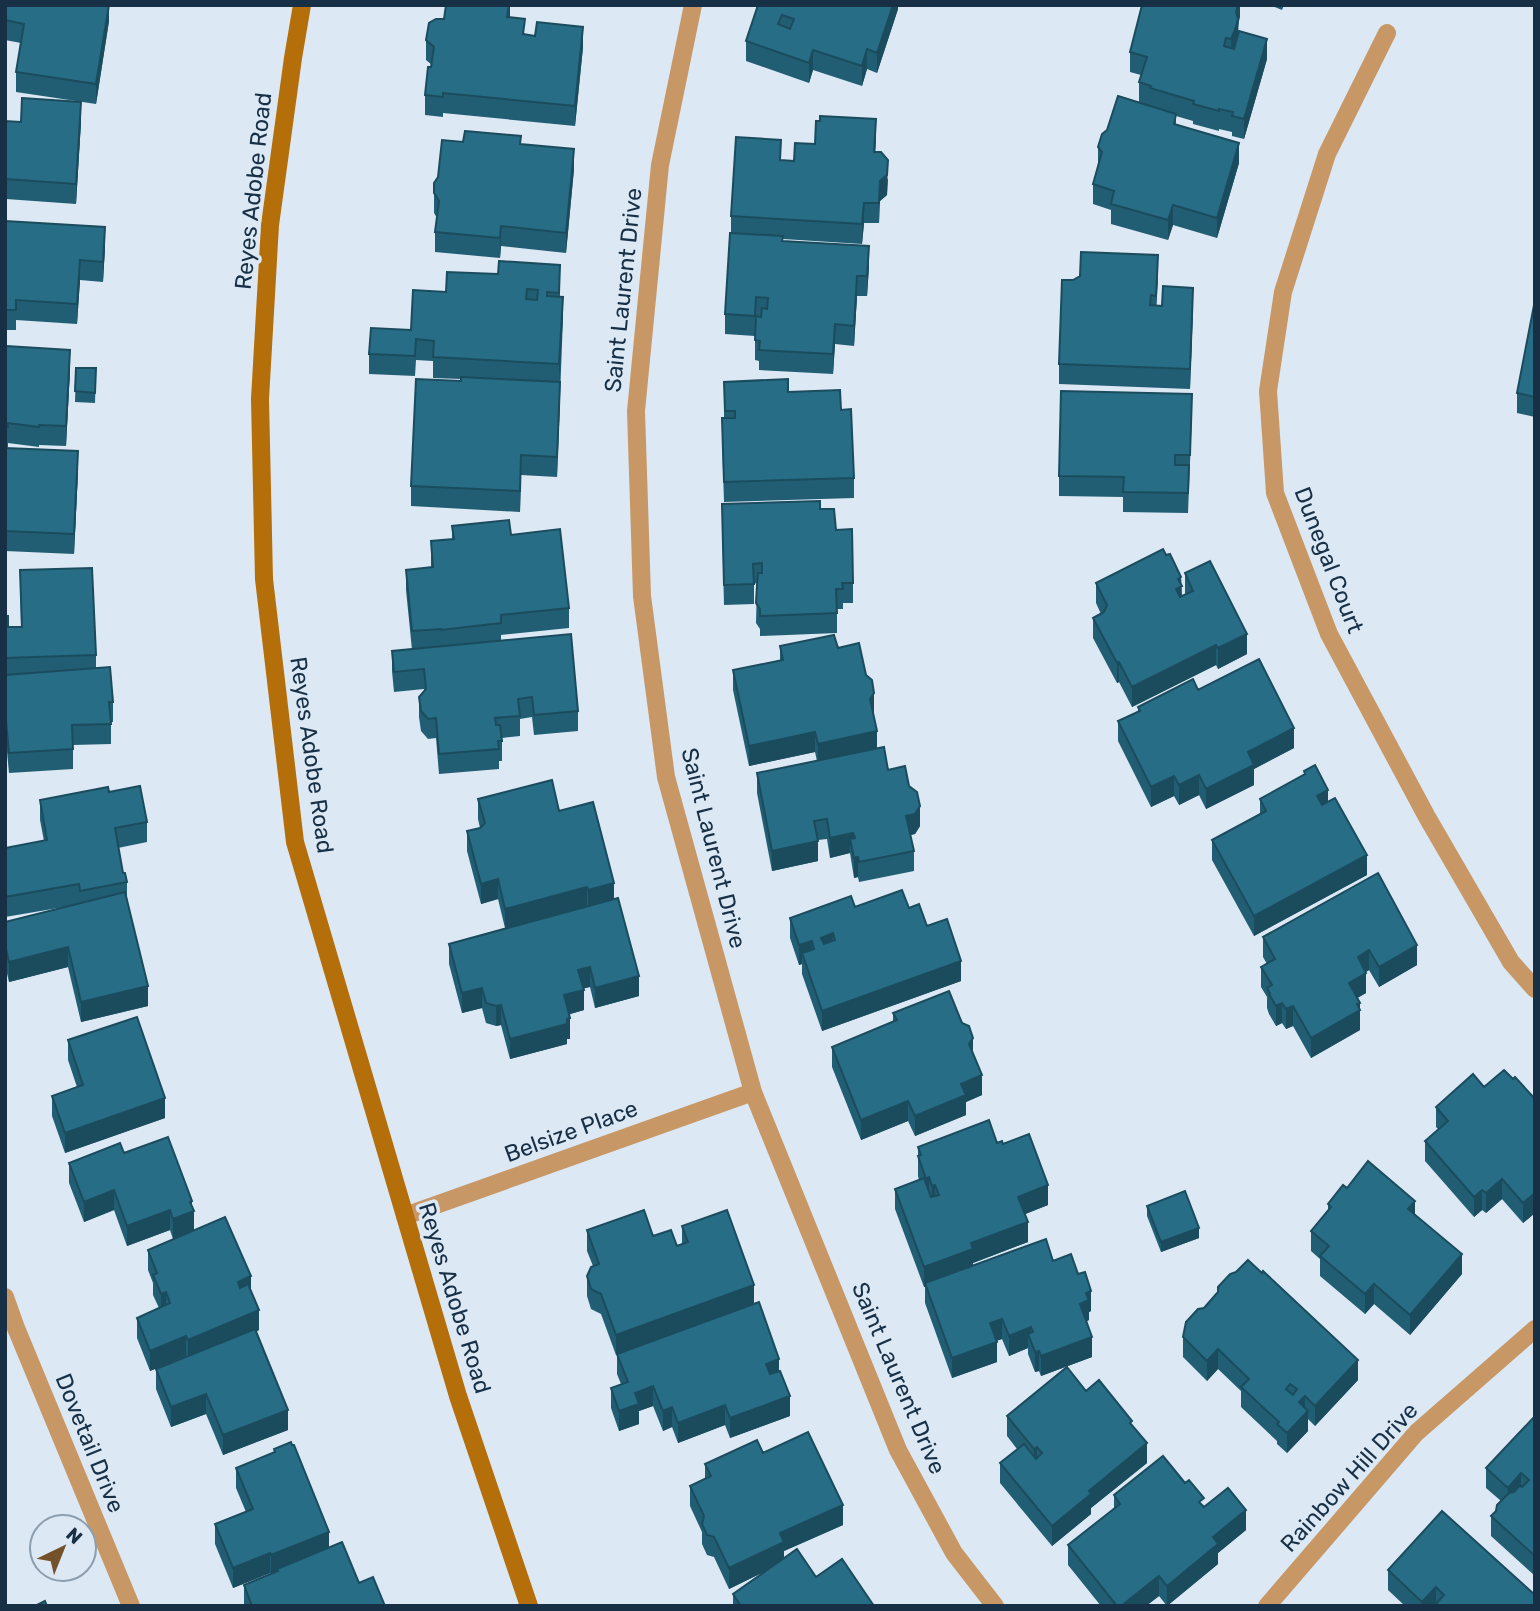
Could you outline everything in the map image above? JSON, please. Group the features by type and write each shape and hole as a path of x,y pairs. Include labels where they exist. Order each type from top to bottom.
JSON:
{"street":[{"name":"Reyes Adobe Road","path":"302,5 270,225 260,399 264,579 295,842 458,1396 529,1606"},
{"name":"Saint Laurent Drive","path":"693,5 660,165 636,411 642,596 666,777 753,1092 898,1450 954,1553 995,1606"},
{"name":"Dunegal Court","path":"1387,33 1326,154 1283,292 1268,391 1275,493 1329,634 1427,817 1511,962 1535,989"},
{"name":"Belsize Place","path":"405,1216 753,1092"},
{"name":"Dovetail Drive","path":"5,1297 131,1606"},
{"name":"Rainbow Hill Drive","path":"1267,1606 1416,1433 1535,1329"}],"building":[{"path":"5,5 109,5 96,84 16,72 24,24 5,20"},
{"path":"446,5 509,5 507,17 525,19 523,34 535,36 537,22 583,27 575,106 443,93 443,97 425,95 428,67 431,67 434,47 426,40 429,23 444,19"},
{"path":"758,5 893,5 877,53 867,49 862,66 813,50 809,63 746,41","holes":["782,15 794,19 790,29 778,24"]},
{"path":"1142,5 1238,5 1235,30 1231,39 1226,38 1224,46 1234,49 1239,31 1267,39 1244,119 1232,116 1233,112 1193,104 1194,101 1139,82 1147,57 1130,52"},
{"path":"1118,96 1176,114 1174,124 1239,143 1217,218 1173,205 1168,220 1111,204 1114,191 1093,184 1102,152 1098,147 1102,134 1107,130"},
{"path":"22,98 81,102 76,184 5,181 5,121 21,122"},
{"path":"820,116 876,119 874,152 881,152 888,160 887,175 880,181 879,203 864,203 862,224 731,216 736,137 781,140 780,160 794,161 795,143 815,144 816,121 820,121"},
{"path":"465,131 521,136 520,144 574,149 566,233 501,226 500,238 435,232 439,201 434,193 434,183 438,177 442,140 463,142"},
{"path":"5,221 105,227 103,262 80,260 77,304 16,300 16,310 5,310"},
{"path":"730,233 783,236 782,241 869,246 867,276 857,276 854,326 835,324 833,354 759,350 760,341 755,340 756,316 761,317 762,308 767,309 768,298 756,297 755,316 725,314"},
{"path":"1081,252 1158,255 1156,296 1151,295 1150,305 1162,306 1163,286 1193,288 1190,369 1059,364 1062,280 1073,280 1080,276"},
{"path":"499,261 560,265 559,293 547,292 547,296 563,297 559,364 433,357 434,341 416,339 415,356 369,354 371,328 411,330 413,290 446,292 447,272 498,274","holes":["527,289 538,290 537,300 526,299"]},
{"path":"1535,300 1535,397 1517,393"},
{"path":"6,346 70,350 66,426 39,427 7,423 8,427 5,427"},
{"path":"76,368 96,368 95,393 75,391"},
{"path":"461,377 560,382 557,457 521,455 520,491 411,486 416,379 461,381"},
{"path":"788,379 788,392 840,390 841,410 851,409 854,478 724,482 722,418 735,418 735,411 725,411 724,382"},
{"path":"1061,391 1192,394 1190,455 1175,455 1175,465 1189,465 1188,493 1123,492 1124,477 1059,476"},
{"path":"5,448 78,451 74,534 5,531"},
{"path":"820,501 820,509 834,509 836,530 852,529 853,583 842,583 843,589 836,589 837,613 760,616 756,603 758,573 762,573 762,563 753,564 754,584 724,585 722,504"},
{"path":"509,520 511,535 560,529 569,608 501,615 501,623 412,631 406,570 433,567 431,541 454,539 452,526"},
{"path":"1163,549 1166,555 1170,554 1181,577 1178,579 1182,586 1176,589 1180,597 1193,591 1185,573 1210,561 1247,634 1218,648 1216,645 1132,687 1093,618 1104,612 1107,605 1096,583"},
{"path":"92,568 96,655 5,658 5,616 8,616 8,627 22,627 20,570"},
{"path":"571,634 578,711 534,715 532,697 518,699 520,716 495,718 496,725 500,725 502,741 498,741 499,749 439,754 436,718 428,719 421,711 419,697 426,689 424,669 394,672 392,651"},
{"path":"834,635 838,648 859,643 866,675 872,680 874,693 870,699 877,731 818,744 815,732 749,746 733,670 783,660 780,646"},
{"path":"1259,659 1294,728 1248,752 1254,765 1206,789 1199,775 1179,785 1174,776 1151,787 1118,721 1140,711 1138,707 1193,679 1198,690"},
{"path":"110,667 113,702 109,702 111,724 72,725 73,749 9,753 5,721 5,675"},
{"path":"884,747 888,770 905,766 909,786 917,792 920,806 915,814 906,816 914,851 859,862 858,857 854,858 850,839 855,838 853,833 830,838 827,819 814,821 818,841 772,851 757,773"},
{"path":"1315,765 1328,790 1317,796 1322,805 1335,798 1367,855 1254,916 1212,840 1266,811 1260,799 1305,774 1304,771"},
{"path":"552,780 559,811 593,802 614,883 588,890 587,887 505,909 498,879 481,884 467,831 480,828 485,823 478,799"},
{"path":"140,786 147,822 115,828 127,882 80,891 79,884 5,897 5,848 47,840 40,800 108,787 109,792"},
{"path":"1378,873 1417,945 1379,967 1369,950 1358,957 1366,973 1349,983 1360,1003 1357,1004 1360,1010 1311,1038 1293,1006 1286,1009 1282,1003 1276,1006 1269,994 1267,988 1272,985 1261,967 1275,959 1263,937"},
{"path":"902,890 909,908 919,904 927,926 947,919 961,961 822,1011 802,953 814,949 812,941 799,945 790,918 851,896 855,907","holes":["833,933 835,940 824,944 821,938"]},
{"path":"125,892 148,986 81,1002 68,947 9,962 5,945 5,922"},
{"path":"618,898 639,976 595,988 590,967 578,970 584,990 564,995 570,1018 567,1019 567,1024 510,1039 501,1005 486,1003 482,988 462,993 449,944"},
{"path":"949,991 962,1023 969,1026 973,1038 969,1044 982,1075 961,1084 966,1095 915,1116 908,1101 861,1120 832,1047 897,1020 893,1013"},
{"path":"137,1017 165,1098 65,1133 52,1096 83,1085 68,1040"},
{"path":"1504,1070 1513,1079 1515,1077 1535,1099 1535,1193 1523,1203 1502,1179 1486,1193 1482,1190 1474,1197 1425,1141 1448,1121 1436,1107 1473,1074 1484,1087"},
{"path":"989,1120 997,1143 1002,1141 1003,1144 1029,1134 1048,1185 1018,1197 1028,1222 971,1243 973,1249 924,1267 895,1189 924,1178 931,1197 939,1195 929,1177 926,1179 918,1156 921,1155 918,1147"},
{"path":"168,1137 194,1211 173,1219 170,1210 127,1226 114,1190 84,1202 69,1163 120,1143 124,1153"},
{"path":"1368,1161 1415,1201 1408,1209 1462,1254 1410,1315 1374,1284 1365,1294 1320,1256 1329,1246 1311,1231 1331,1207 1328,1204 1343,1185 1347,1188"},
{"path":"1185,1191 1199,1228 1161,1242 1147,1206"},
{"path":"644,1210 653,1236 671,1230 677,1246 688,1242 682,1226 727,1210 754,1285 616,1335 601,1294 591,1289 587,1276 591,1267 599,1264 587,1230"},
{"path":"225,1217 251,1276 238,1282 240,1288 248,1284 259,1310 188,1340 186,1336 150,1351 137,1318 170,1303 166,1292 161,1294 153,1275 157,1273 148,1250"},
{"path":"1046,1239 1053,1261 1071,1254 1078,1274 1085,1272 1091,1291 1086,1293 1089,1300 1080,1304 1092,1337 1041,1356 1039,1351 1035,1352 1028,1334 1033,1332 1031,1327 1009,1336 1002,1319 990,1323 997,1342 952,1358 925,1283"},
{"path":"1248,1260 1358,1360 1315,1406 1305,1396 1299,1402 1308,1411 1287,1433 1277,1424 1279,1422 1241,1387 1249,1379 1218,1349 1207,1361 1183,1337 1186,1322 1198,1309 1204,1308 1230,1274 1236,1272","holes":["1290,1384 1297,1389 1293,1395 1286,1389"]},
{"path":"759,1302 779,1359 766,1364 770,1374 780,1371 790,1396 730,1418 725,1405 678,1423 672,1407 663,1411 653,1386 635,1393 639,1404 619,1411 611,1388 628,1382 617,1354"},
{"path":"255,1329 288,1410 223,1435 206,1394 171,1407 156,1369"},
{"path":"1067,1367 1086,1391 1099,1380 1147,1443 1052,1526 1000,1463 1024,1444 1036,1459 1042,1453 1037,1447 1034,1449 1007,1416"},
{"path":"1535,1416 1535,1556 1491,1516 1509,1493 1529,1480 1521,1473 1508,1488 1486,1468"},
{"path":"808,1432 843,1505 780,1533 784,1542 729,1568 714,1537 707,1535 702,1524 704,1516 690,1486 711,1476 705,1464 757,1440 763,1453"},
{"path":"291,1442 329,1532 233,1568 215,1524 253,1509 236,1468 275,1452 274,1449"},
{"path":"1163,1456 1185,1483 1189,1480 1204,1498 1199,1502 1204,1507 1228,1488 1246,1510 1213,1537 1218,1544 1167,1586 1159,1576 1121,1606 1117,1606 1068,1545 1120,1504 1114,1495"},
{"path":"1442,1511 1535,1595 1535,1606 1434,1606 1444,1595 1436,1587 1422,1602 1388,1570"},
{"path":"342,1542 359,1583 373,1577 385,1606 252,1606 244,1585"},
{"path":"797,1549 816,1577 842,1559 874,1606 741,1606 733,1594"}]}
